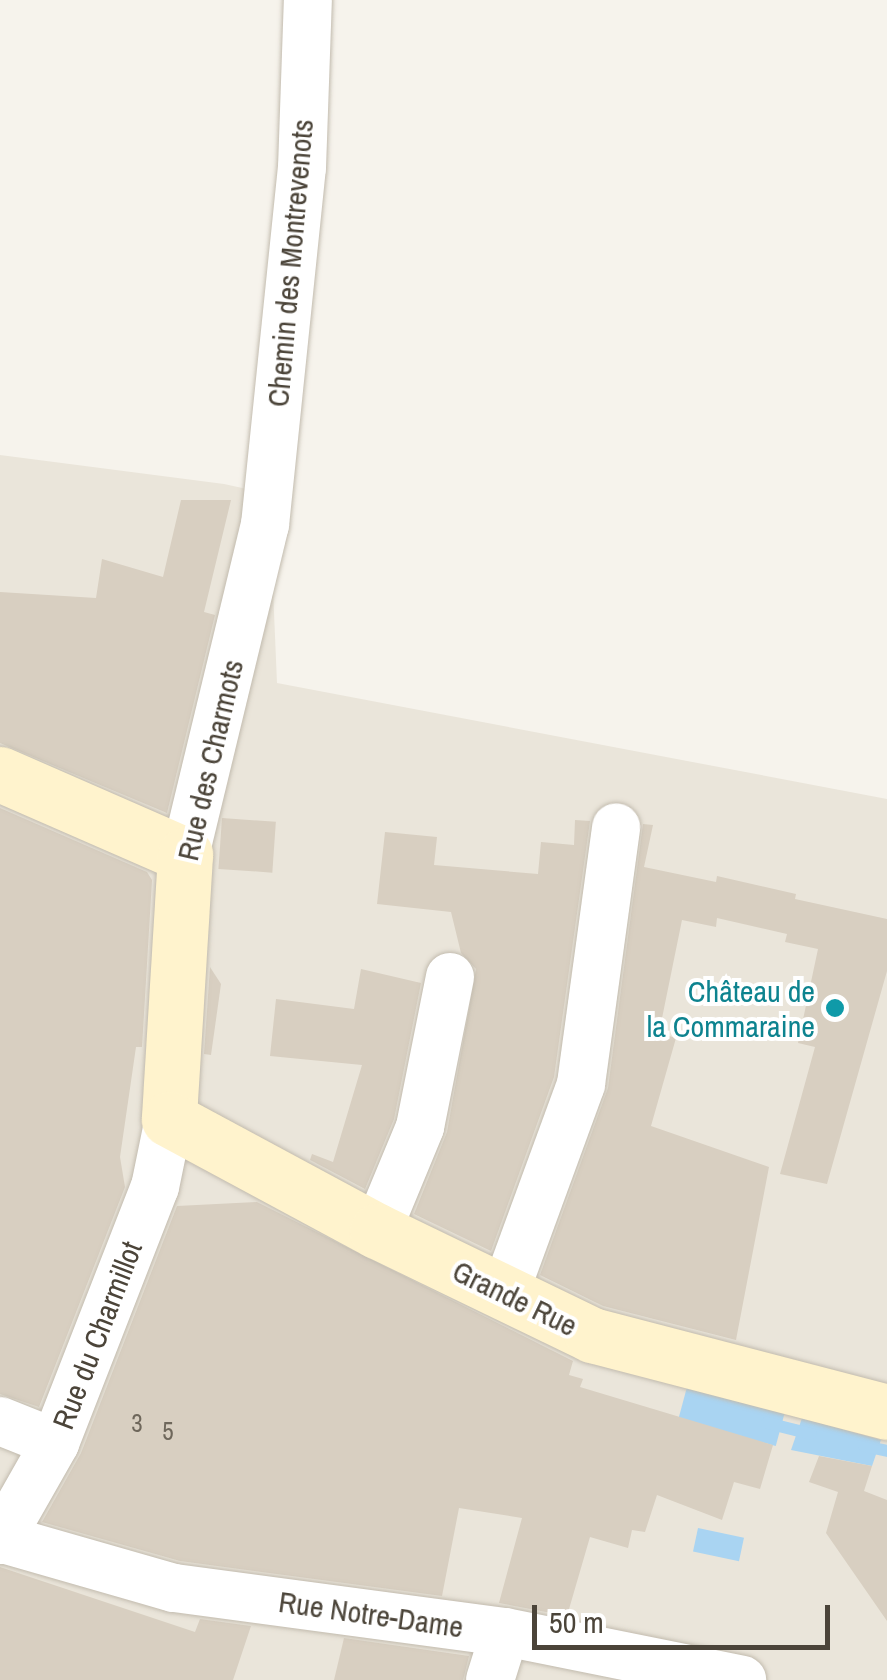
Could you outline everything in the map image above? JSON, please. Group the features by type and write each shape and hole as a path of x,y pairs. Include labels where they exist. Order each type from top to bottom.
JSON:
{"main road":[{"path":"0,774 186,855"},
{"name":"Rue des Charmots","path":"168,1119 186,855"},
{"name":"Grande Rue","path":"168,1119 376,1231 592,1335 887,1412"}],"street":[{"name":"Chemin des Montrevenots","path":"264,525 302,168 308,0"},
{"name":"Rue des Charmots","path":"186,855 264,525"},
{"path":"505,1292 580,1084 616,827"},
{"path":"376,1231 420,1127 450,976"},
{"name":"Rue du Charmillot","path":"2,1540 55,1443 155,1187 168,1119"},
{"path":"0,1421 55,1443"},
{"name":"Rue Notre-Dame","path":"2,1540 174,1588 505,1632 742,1680"},
{"path":"490,1680 505,1632"}],"shaded area":[{"path":"0,455 224,484 269,494 277,683 887,799 887,1680 0,1680"}],"water":[{"path":"687,1387 785,1413 776,1446 678,1420"},
{"path":"802,1418 881,1440 872,1466 791,1450"},
{"path":"698,1528 744,1538 739,1561 693,1551"}],"building":[{"path":"181,500 231,500 204,612 215,615 167,813 0,743 0,592 96,598 102,559 163,577"},
{"path":"0,808 147,872 152,880 142,1047 136,1047 120,1157 125,1187 39,1407 0,1394"},
{"path":"222,818 276,822 272,873 218,869"},
{"path":"575,820 590,821 554,1077 491,1251 414,1214 447,1132 476,969 461,953 451,912 377,904 385,832 437,837 434,865 538,874 541,842 574,845"},
{"path":"643,824 653,825 644,867 716,882 717,876 796,894 795,899 887,919 887,971 827,1184 780,1174 815,1047 798,1043 818,949 785,942 787,934 717,918 716,927 682,920 659,1033 676,1038 651,1126 769,1167 736,1340 603,1306 540,1275 608,1088"},
{"path":"210,967 221,984 211,1055 204,1054"},
{"path":"361,969 421,983 394,1119 365,1189 310,1160 312,1154 333,1162 362,1065 270,1056 276,999 354,1009"},
{"path":"257,1202 573,1361 569,1375 583,1379 580,1387 773,1445 760,1489 734,1482 722,1520 657,1495 645,1532 632,1530 628,1548 590,1537 567,1616 499,1603 522,1518 459,1508 442,1596 180,1561 42,1522 81,1453 177,1206"},
{"path":"819,1456 872,1466 864,1491 887,1500 887,1621 826,1533 838,1492 809,1482"},
{"path":"0,1567 195,1632 200,1619 251,1626 233,1680 0,1680"},
{"path":"344,1638 469,1656 463,1680 334,1680"}],"waterway":[{"path":"767,1423 811,1434"},
{"path":"864,1446 887,1451"}],"place":[{"name":"Château de la Commaraine","path":"835,1008"}]}
